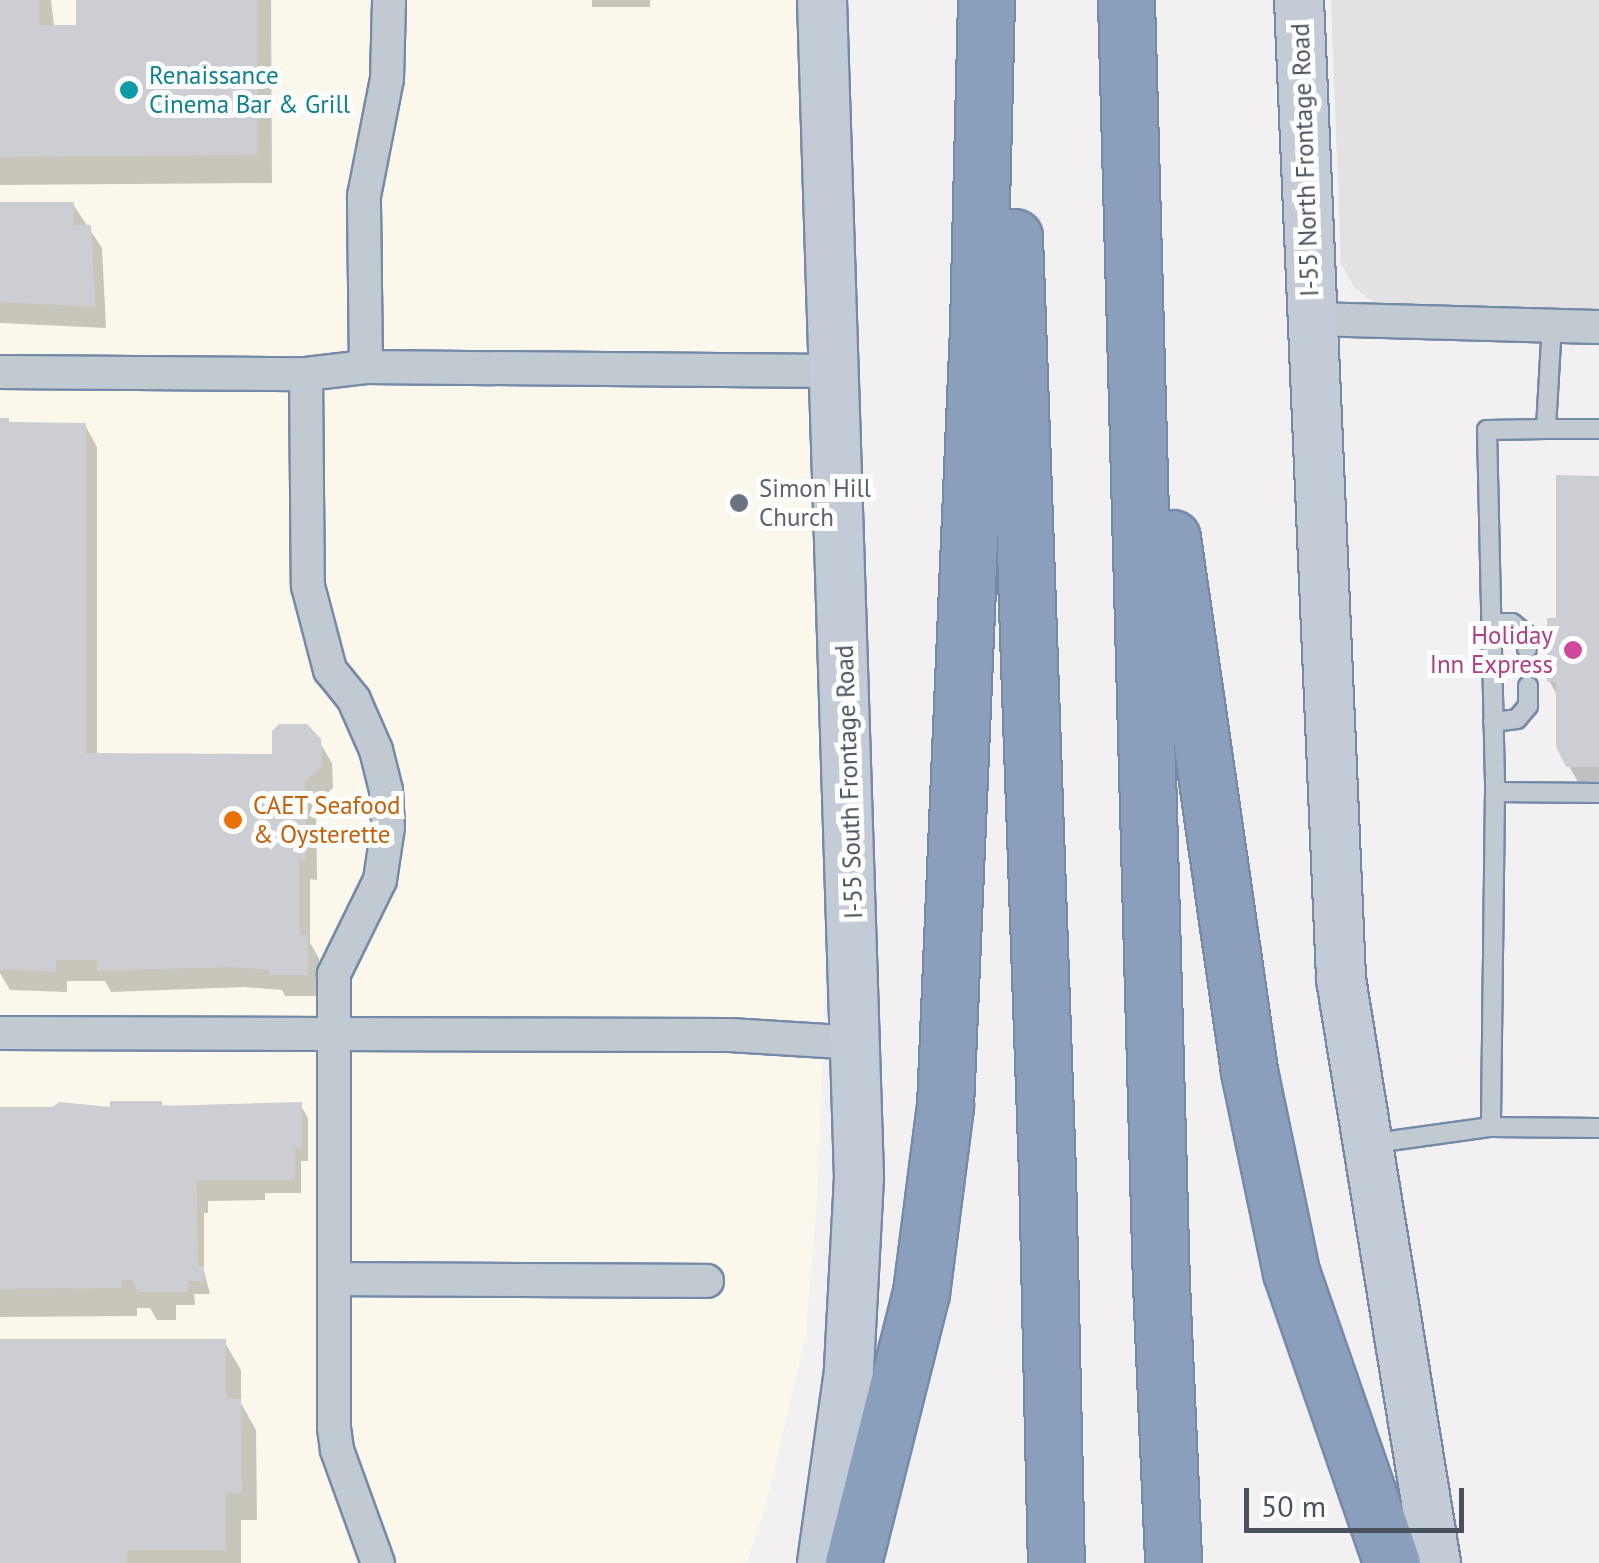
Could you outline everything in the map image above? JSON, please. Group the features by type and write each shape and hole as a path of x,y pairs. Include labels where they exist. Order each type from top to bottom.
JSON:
{"highway":[{"path":"853,1563 921,1293 946,1106 978,327 986,0"},
{"path":"1005,0 1047,1171 1056,1563"},
{"path":"1126,0 1160,1282 1172,1563"},
{"path":"1128,76 1177,585 1249,1072 1291,1272 1392,1563"}],"street":[{"path":"366,367 364,196 387,78 389,0"},
{"name":"I-55 South Frontage Road","path":"822,0 858,1043 856,1279 850,1371 822,1563"},
{"name":"I-55 North Frontage Road","path":"1299,0 1341,979 1436,1563"},
{"path":"1311,319 1599,326"},
{"path":"0,372 306,374 366,367 834,371"},
{"path":"306,374 308,586 330,670 354,700 376,750 386,790 388,827 380,880 334,974 336,1439 378,1563"},
{"path":"0,1033 730,1035 858,1043"},
{"path":"335,1279 708,1281"}],"lane":[{"path":"1546,429 1552,324"},
{"path":"1491,1127 1495,792 1487,430 1599,429"},
{"path":"1492,623 1512,623 1526,634 1528,649"},
{"path":"1493,722 1518,719 1528,706 1528,686"},
{"path":"1495,792 1599,793"},
{"path":"1368,1144 1491,1127 1599,1128"}],"shaded area":[{"path":"0,0 798,0 826,951 818,1187 806,1335 766,1504 747,1563 0,1563"},
{"path":"1331,0 1599,0 1599,313 1422,308 1373,302 1355,288 1341,264"}],"building":[{"name":"Renaissance Cinema Bar & Grill","path":"0,0 39,0 39,25 76,25 76,0 257,0 257,155 0,157"},
{"path":"0,202 74,202 74,225 91,225 95,307 0,302"},
{"path":"0,418 9,418 9,422 86,423 86,753 272,754 272,731 279,724 307,724 321,739 322,766 305,782 306,860 299,859 299,925 301,935 308,935 308,975 270,975 270,970 232,967 97,971 97,960 56,960 56,972 0,969"},
{"name":"Holiday Inn Express","path":"1556,475 1599,476 1599,767 1566,767 1556,747 1556,682 1547,682 1547,618 1556,618"},
{"path":"110,1101 162,1101 162,1106 302,1102 302,1148 295,1148 295,1180 197,1180 198,1266 204,1266 204,1281 188,1281 188,1292 138,1292 132,1280 122,1280 122,1288 0,1289 0,1107 53,1107 59,1102 110,1107"},
{"path":"0,1339 226,1339 226,1399 241,1399 242,1493 226,1493 226,1550 127,1550 127,1563 0,1563"}],"place":[{"name":"Renaissance Cinema Bar & Grill","path":"129,90"},
{"name":"Simon Hill Church","path":"739,503"},
{"name":"Holiday Inn Express","path":"1573,650"},
{"name":"CAET Seafood & Oysterette","path":"233,820"}]}
